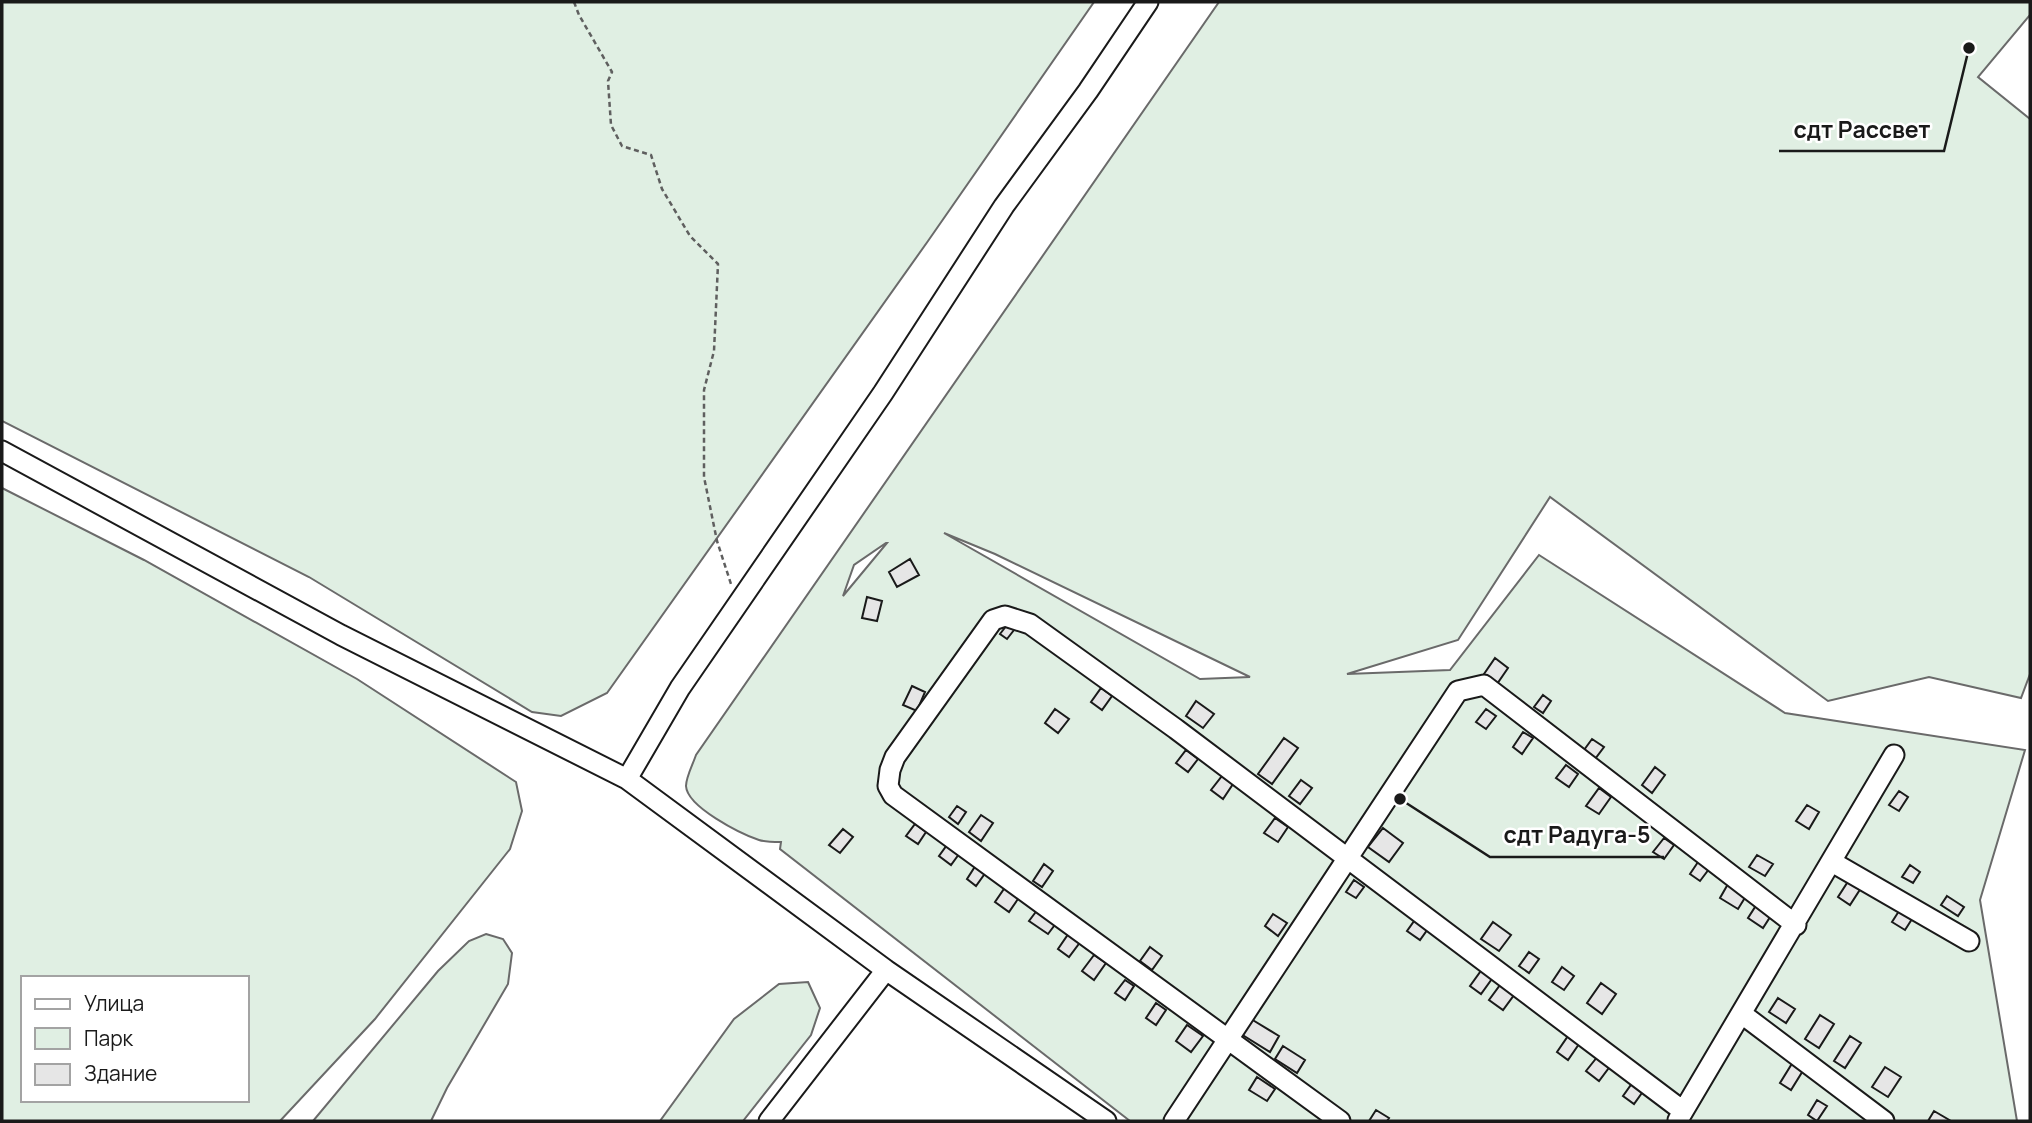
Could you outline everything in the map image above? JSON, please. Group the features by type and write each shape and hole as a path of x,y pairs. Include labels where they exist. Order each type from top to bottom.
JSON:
{"street":[{"path":"627,779 680,688 883,393 1004,206 1088,91 1148,2"},
{"path":"2,451 341,635 627,779 886,970 1106,1121"},
{"path":"1340,1121 893,795 888,786 895,757 993,620 1005,616 1030,624 1165,721 1348,858 1680,1116 1796,925 1894,755"},
{"path":"1174,1121 1458,691 1484,685 1796,925"},
{"path":"1832,862 1969,941"},
{"path":"769,1121 886,970"},
{"path":"1742,1014 1884,1121"}],"path":[{"path":"574,2 611,72 608,81 611,125 622,146 650,155 663,188 690,236 718,264 714,351 704,390 704,477 717,541 730,583 741,598"}],"green space":[{"path":"2,2 1094,2 607,693 561,716 532,712 309,577 2,421"},
{"path":"1219,2 2030,2 2030,15 1978,77 2030,119 2030,674 2021,698 1929,677 1828,701 1550,497 1458,640 1347,674 1450,670 1539,555 1785,713 2025,750 1980,900 2017,1121 1130,1121 780,849 781,842 751,837 705,811 695,802 686,786 696,755","holes":["944,533 995,554 1250,677 1200,679","887,543 843,596 854,565"]},
{"path":"2,488 144,560 357,679 516,782 522,811 510,849 375,1019 280,1121 2,1121"},
{"path":"486,934 503,939 512,953 508,984 447,1088 431,1121 313,1121 438,971 469,941"},
{"path":"808,982 820,1008 811,1035 743,1121 660,1121 734,1019 779,984"}],"building":[{"path":"910,559 919,575 897,587 889,572"},
{"path":"867,597 882,601 877,621 862,618"},
{"path":"1007,625 1014,630 1007,639 1000,634"},
{"path":"1495,658 1508,668 1497,684 1484,674"},
{"path":"912,686 925,692 917,711 903,705"},
{"path":"1101,688 1112,696 1102,710 1091,702"},
{"path":"1543,695 1551,701 1543,713 1534,707"},
{"path":"1196,701 1214,714 1203,728 1186,716"},
{"path":"1055,709 1069,719 1058,733 1045,723"},
{"path":"1486,709 1496,716 1486,729 1476,722"},
{"path":"1523,732 1533,738 1522,754 1513,747"},
{"path":"1284,738 1298,748 1272,784 1258,774"},
{"path":"1592,739 1604,747 1595,759 1584,750"},
{"path":"1186,750 1198,759 1188,772 1176,763"},
{"path":"1566,765 1578,774 1569,787 1556,778"},
{"path":"1655,767 1665,775 1652,793 1642,785"},
{"path":"1222,776 1233,784 1223,799 1211,790"},
{"path":"1301,780 1312,788 1300,804 1289,796"},
{"path":"1599,788 1611,797 1599,814 1586,806"},
{"path":"1899,791 1908,797 1899,811 1889,805"},
{"path":"1807,805 1819,812 1809,829 1796,821"},
{"path":"957,806 966,812 958,824 949,817"},
{"path":"981,815 993,823 981,841 969,832"},
{"path":"1275,818 1288,827 1278,842 1264,833"},
{"path":"915,824 926,832 918,844 906,836"},
{"path":"1383,828 1403,843 1389,862 1368,847"},
{"path":"843,829 853,837 840,853 829,845"},
{"path":"1664,838 1674,845 1664,859 1653,852"},
{"path":"947,845 959,854 951,865 939,856"},
{"path":"1757,855 1773,864 1765,876 1749,867"},
{"path":"1698,862 1709,869 1700,881 1690,874"},
{"path":"1044,864 1053,871 1042,887 1033,881"},
{"path":"976,865 986,872 976,886 967,879"},
{"path":"1910,865 1920,872 1913,883 1902,877"},
{"path":"1354,880 1364,887 1356,898 1346,892"},
{"path":"1849,880 1861,888 1850,905 1838,897"},
{"path":"1728,884 1746,896 1738,909 1720,898"},
{"path":"1006,886 1020,896 1009,912 995,902"},
{"path":"1947,896 1964,907 1958,916 1941,905"},
{"path":"1757,904 1772,914 1763,928 1748,918"},
{"path":"1038,909 1057,922 1048,934 1029,921"},
{"path":"1899,911 1912,919 1905,930 1892,922"},
{"path":"1273,914 1287,923 1278,936 1265,926"},
{"path":"1417,917 1430,926 1420,940 1407,931"},
{"path":"1493,922 1511,935 1499,951 1481,939"},
{"path":"1069,933 1081,941 1069,957 1058,949"},
{"path":"1150,947 1162,956 1152,970 1140,961"},
{"path":"1529,952 1539,959 1529,973 1519,966"},
{"path":"1094,955 1106,963 1094,980 1082,971"},
{"path":"1562,967 1574,976 1564,990 1552,982"},
{"path":"1483,968 1494,976 1481,994 1470,986"},
{"path":"1125,980 1134,986 1125,1000 1115,993"},
{"path":"1503,981 1517,991 1503,1010 1489,1000"},
{"path":"1601,983 1616,994 1602,1014 1587,1003"},
{"path":"1778,998 1795,1009 1786,1023 1769,1012"},
{"path":"1156,1003 1166,1010 1156,1025 1146,1018"},
{"path":"1820,1015 1834,1024 1819,1048 1805,1039"},
{"path":"1251,1019 1279,1036 1270,1052 1241,1034"},
{"path":"1187,1025 1203,1036 1191,1052 1176,1041"},
{"path":"1568,1036 1579,1044 1568,1060 1557,1052"},
{"path":"1850,1036 1861,1043 1845,1068 1834,1061"},
{"path":"1283,1046 1305,1060 1297,1073 1275,1059"},
{"path":"1598,1056 1611,1065 1599,1081 1586,1071"},
{"path":"1793,1062 1804,1069 1791,1090 1780,1083"},
{"path":"1885,1067 1901,1077 1888,1097 1872,1087"},
{"path":"1257,1077 1275,1089 1267,1101 1249,1090"},
{"path":"1633,1082 1644,1090 1634,1104 1623,1096"},
{"path":"1817,1100 1827,1106 1817,1121 1808,1115"},
{"path":"1376,1110 1389,1118 1387,1121 1369,1121"},
{"path":"1934,1111 1951,1121 1928,1121"}],"place":[{"name":"сдт Рассвет","path":"1969,48"},
{"name":"сдт Радуга-5","path":"1400,799"}]}
